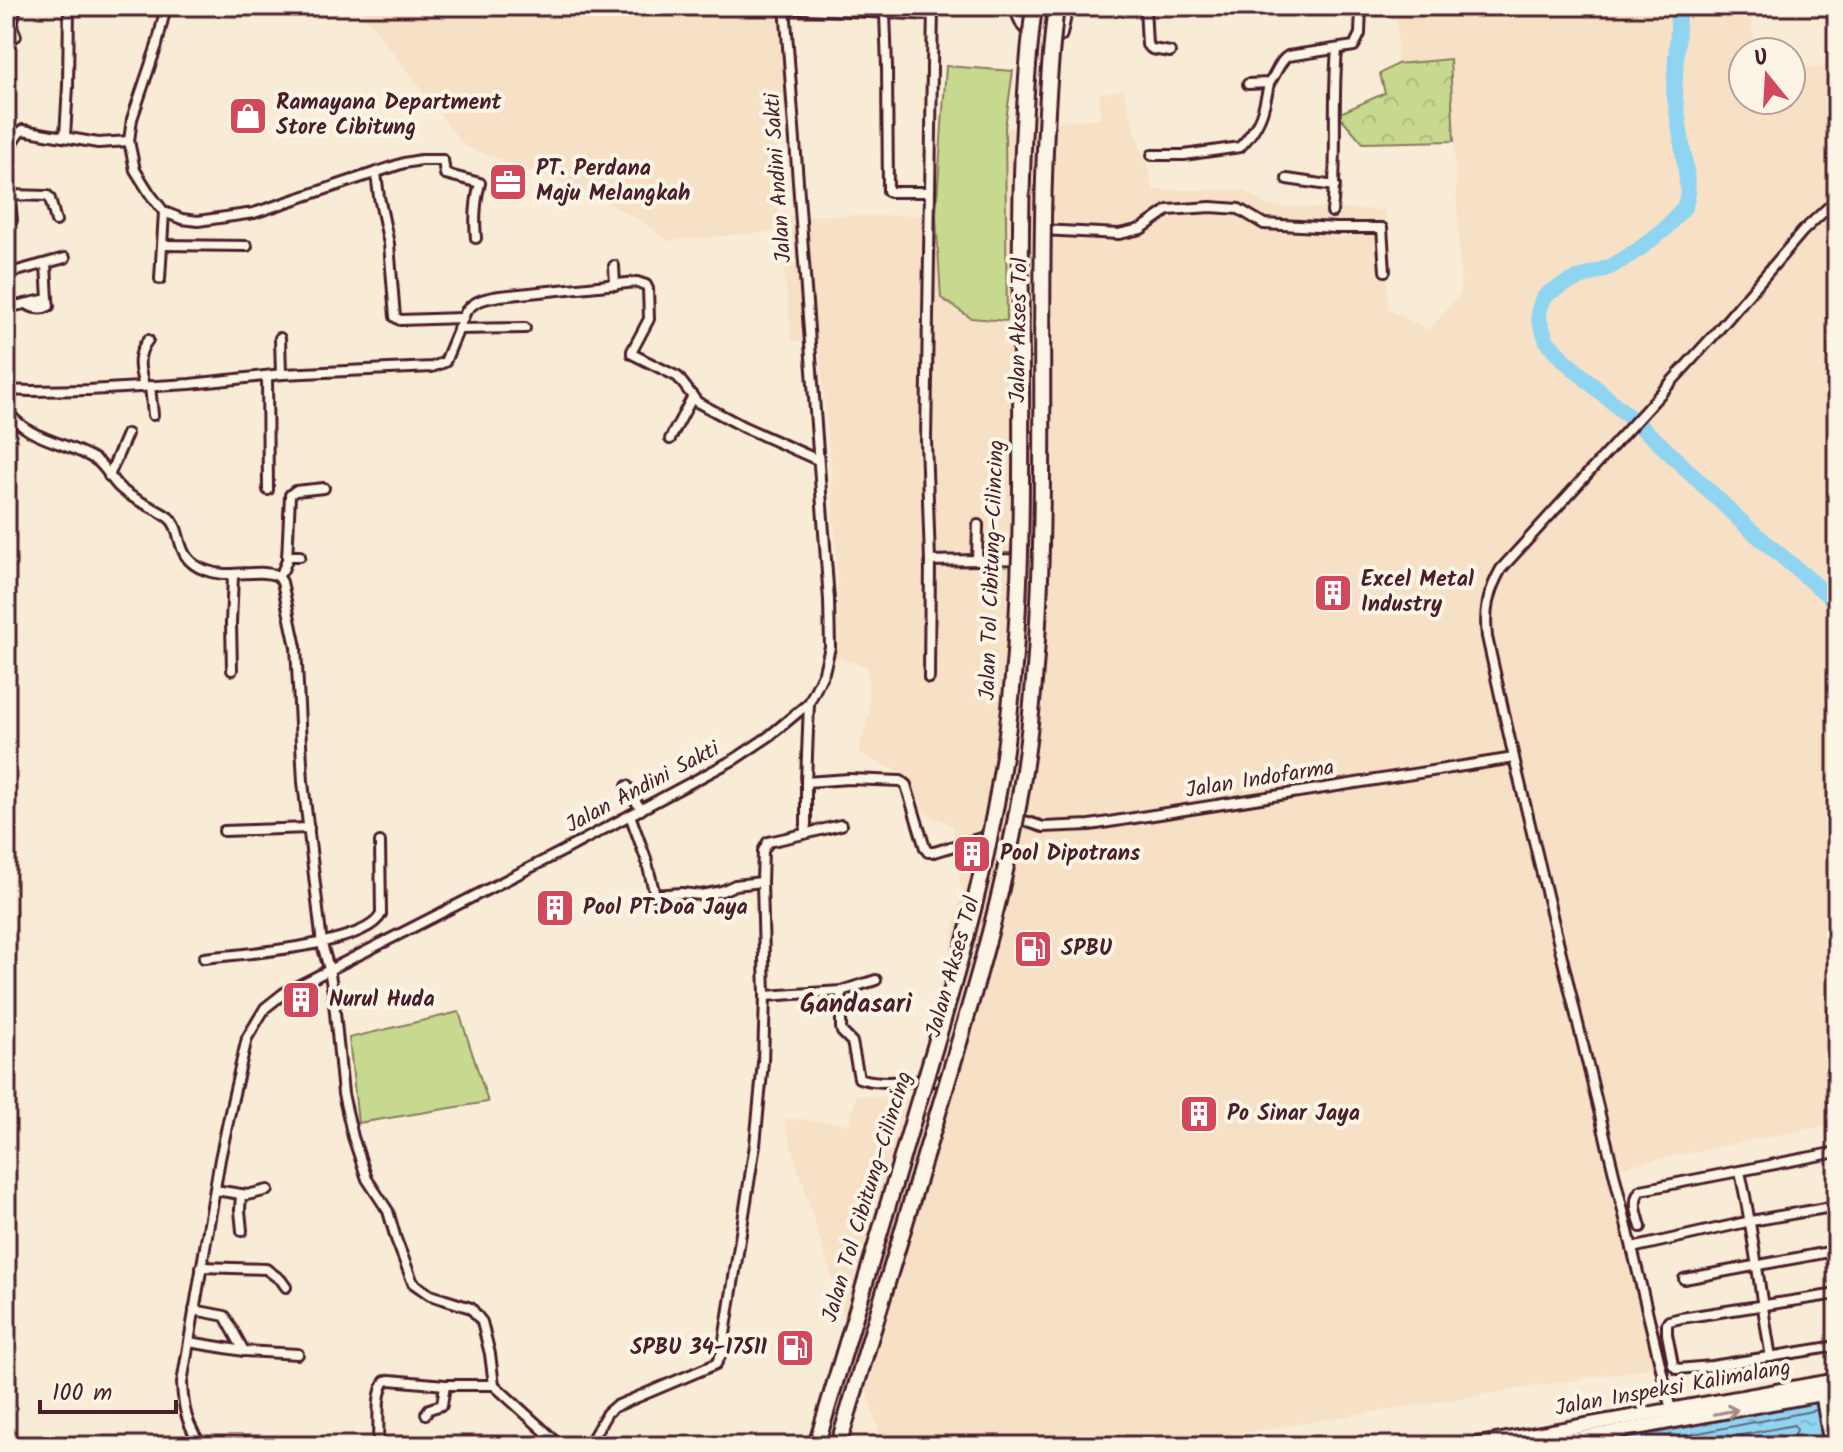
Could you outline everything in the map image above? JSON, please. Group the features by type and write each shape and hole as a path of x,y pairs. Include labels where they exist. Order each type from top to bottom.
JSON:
{"highway":[{"path":"1016,6 1025,25"},
{"name":"Jalan Tol Cibitung–Cilincing","path":"818,1446 953,988 977,898 1005,748 1018,607 1023,157 1034,6"},
{"name":"Jalan Tol Cibitung–Cilincing","path":"836,1446 974,994 1001,887 1027,751 1040,608 1044,157 1056,6"},
{"path":"1059,34 1064,6"}],"main road":[{"name":"Jalan Akses Tol","path":"988,897 1009,749 1022,559 1027,6"},
{"name":"Jalan Akses Tol","path":"836,1446 936,1081 1013,816 1025,729 1035,609 1043,130 1059,34"},
{"name":"Jalan Akses Tol","path":"818,1446 936,1081"},
{"name":"Jalan Inspeksi Kalimalang","path":"1822,1393 1837,1380"},
{"name":"Jalan Inspeksi Kalimalang","path":"1476,1445 1580,1432 1837,1391"},
{"path":"1822,1393 1831,1446"},
{"name":"Jalan Inspeksi Kalimalang","path":"1539,1446 1580,1432"}],"street":[{"path":"16,6 12,26 16,36"},
{"path":"65,136 69,6"},
{"path":"166,6 157,45 132,119 129,141 135,170 164,212 198,221 254,213 404,163 443,160 445,174 480,183 475,202 476,238"},
{"path":"1145,6 1147,45 1170,52"},
{"path":"1152,155 1184,155 1240,147 1256,127 1264,111 1269,83 1285,58 1354,46 1358,40 1361,6"},
{"path":"785,7 885,14 933,11 926,440 930,561 929,678"},
{"name":"Jalan Andini Sakti","path":"202,1446 189,1426 182,1383 233,1098 247,1038 259,1017 284,993 561,852 735,759 809,703 824,672 830,647 829,600 812,457 785,7"},
{"path":"885,14 888,191 929,192"},
{"path":"1332,212 1337,50"},
{"path":"1248,84 1269,83"},
{"path":"6,152 23,130 98,143 129,141"},
{"path":"6,163 12,220"},
{"path":"376,173 389,244 395,317 400,320 462,318"},
{"path":"1287,179 1335,186"},
{"path":"11,195 48,196 56,221"},
{"path":"1672,1416 1514,758 1485,620 1489,594 1501,569 1714,335 1803,231 1837,199"},
{"path":"1041,230 1119,234 1141,229 1168,210 1239,209 1264,224 1382,228 1385,271"},
{"path":"160,279 164,212"},
{"path":"163,245 247,246"},
{"path":"6,274 65,258"},
{"path":"6,308 48,299 46,264"},
{"path":"614,266 615,285"},
{"path":"6,390 147,386 281,374 438,366 445,362 462,318 471,305 484,299 637,282 646,285 649,319 632,354 678,377 697,402 812,457"},
{"path":"458,329 525,328"},
{"path":"280,338 281,374"},
{"path":"148,340 142,347 139,368 147,386 153,415"},
{"path":"267,376 268,490"},
{"path":"670,439 692,398"},
{"path":"6,409 28,431 96,461 120,488 172,521 180,548 203,570 233,576 263,572 278,576 282,582 296,647 303,782 322,944 329,969 343,1094 353,1137 367,1179 388,1211 413,1283 430,1295 471,1308 482,1322 494,1385 561,1446"},
{"path":"109,476 127,434"},
{"path":"278,576 287,556 290,495 295,491 324,488"},
{"path":"977,559 978,525"},
{"path":"287,556 300,556"},
{"path":"930,561 1022,559"},
{"path":"232,670 233,576"},
{"path":"804,834 809,703"},
{"name":"Jalan Indofarma","path":"1013,816 1043,827 1090,825 1514,758"},
{"path":"806,782 849,779 901,781 906,785 928,852 996,834"},
{"path":"627,786 641,810"},
{"path":"630,815 655,895 701,895 735,885 762,882"},
{"path":"588,1446 607,1413 614,1407 716,1364 722,1353 755,1145 763,1062 763,851 768,842 841,825"},
{"path":"224,831 309,828"},
{"path":"204,958 322,944 368,928 378,921 381,914 380,842"},
{"path":"765,996 841,991 876,980"},
{"path":"841,991 841,1028 852,1042 859,1078 866,1081 936,1081"},
{"path":"1641,1227 1636,1202 1641,1190 1837,1152"},
{"path":"1740,1172 1751,1221 1771,1357"},
{"path":"215,1190 241,1194 268,1190"},
{"path":"241,1194 242,1231"},
{"path":"1632,1248 1751,1221 1837,1206"},
{"path":"1684,1279 1829,1252"},
{"path":"201,1267 266,1269 286,1287"},
{"path":"1837,1294 1669,1321 1667,1328 1674,1369 1681,1370 1837,1346"},
{"path":"194,1310 225,1316 244,1351"},
{"path":"189,1342 244,1351 298,1354"},
{"path":"377,1446 379,1398 385,1381 494,1385"},
{"path":"426,1414 429,1409 442,1405 445,1385"}],"shaded area":[{"path":"357,6 780,6 788,108 769,119 777,147 779,216 936,215 941,298 1007,248 1005,127 1100,118 1099,94 1123,89 1154,190 1244,190 1267,206 1385,210 1388,309 1429,330 1461,292 1450,59 1397,64 1397,6 1750,8 1753,36 1727,36 1727,116 1807,116 1807,67 1837,66 1837,1123 1606,1170 1657,1367 1161,1446 883,1446 783,1118 849,1124 856,1095 947,1101 986,954 950,949 961,889 953,826 920,811 910,777 858,753 869,713 868,667 836,658 839,605 819,344 792,341 779,231 669,241 641,221 595,196 464,146"}],"green space":[{"path":"1450,59 1454,141 1363,143 1338,114 1385,93 1380,74 1397,64"},
{"path":"946,66 1013,71 1005,127 1007,321 971,318 941,298 936,215"},
{"path":"459,1012 488,1102 358,1123 349,1038"}],"water":[{"path":"1837,1399 1837,1438 1789,1446 1589,1446"}],"waterway":[{"path":"1677,6 1674,91 1686,171 1688,193 1685,206 1664,230 1638,250 1612,266 1550,292 1542,300 1539,320 1547,341 1565,361 1657,441 1746,526 1837,603"}],"place":[{"name":"Ramayana Department Store Cibitung","path":"248,116"},
{"name":"PT. Perdana Maju Melangkah","path":"508,182"},
{"name":"Excel Metal Industry","path":"1333,593"},
{"name":"Pool Dipotrans","path":"972,854"},
{"name":"Pool PT.Doa Jaya","path":"555,908"},
{"name":"SPBU","path":"1033,949"},
{"name":"Nurul Huda","path":"301,1000"},
{"name":"Po Sinar Jaya","path":"1199,1114"},
{"name":"SPBU 34-17511","path":"795,1348"}],"district":[{"name":"Gandasari","path":"856,1005"}]}
